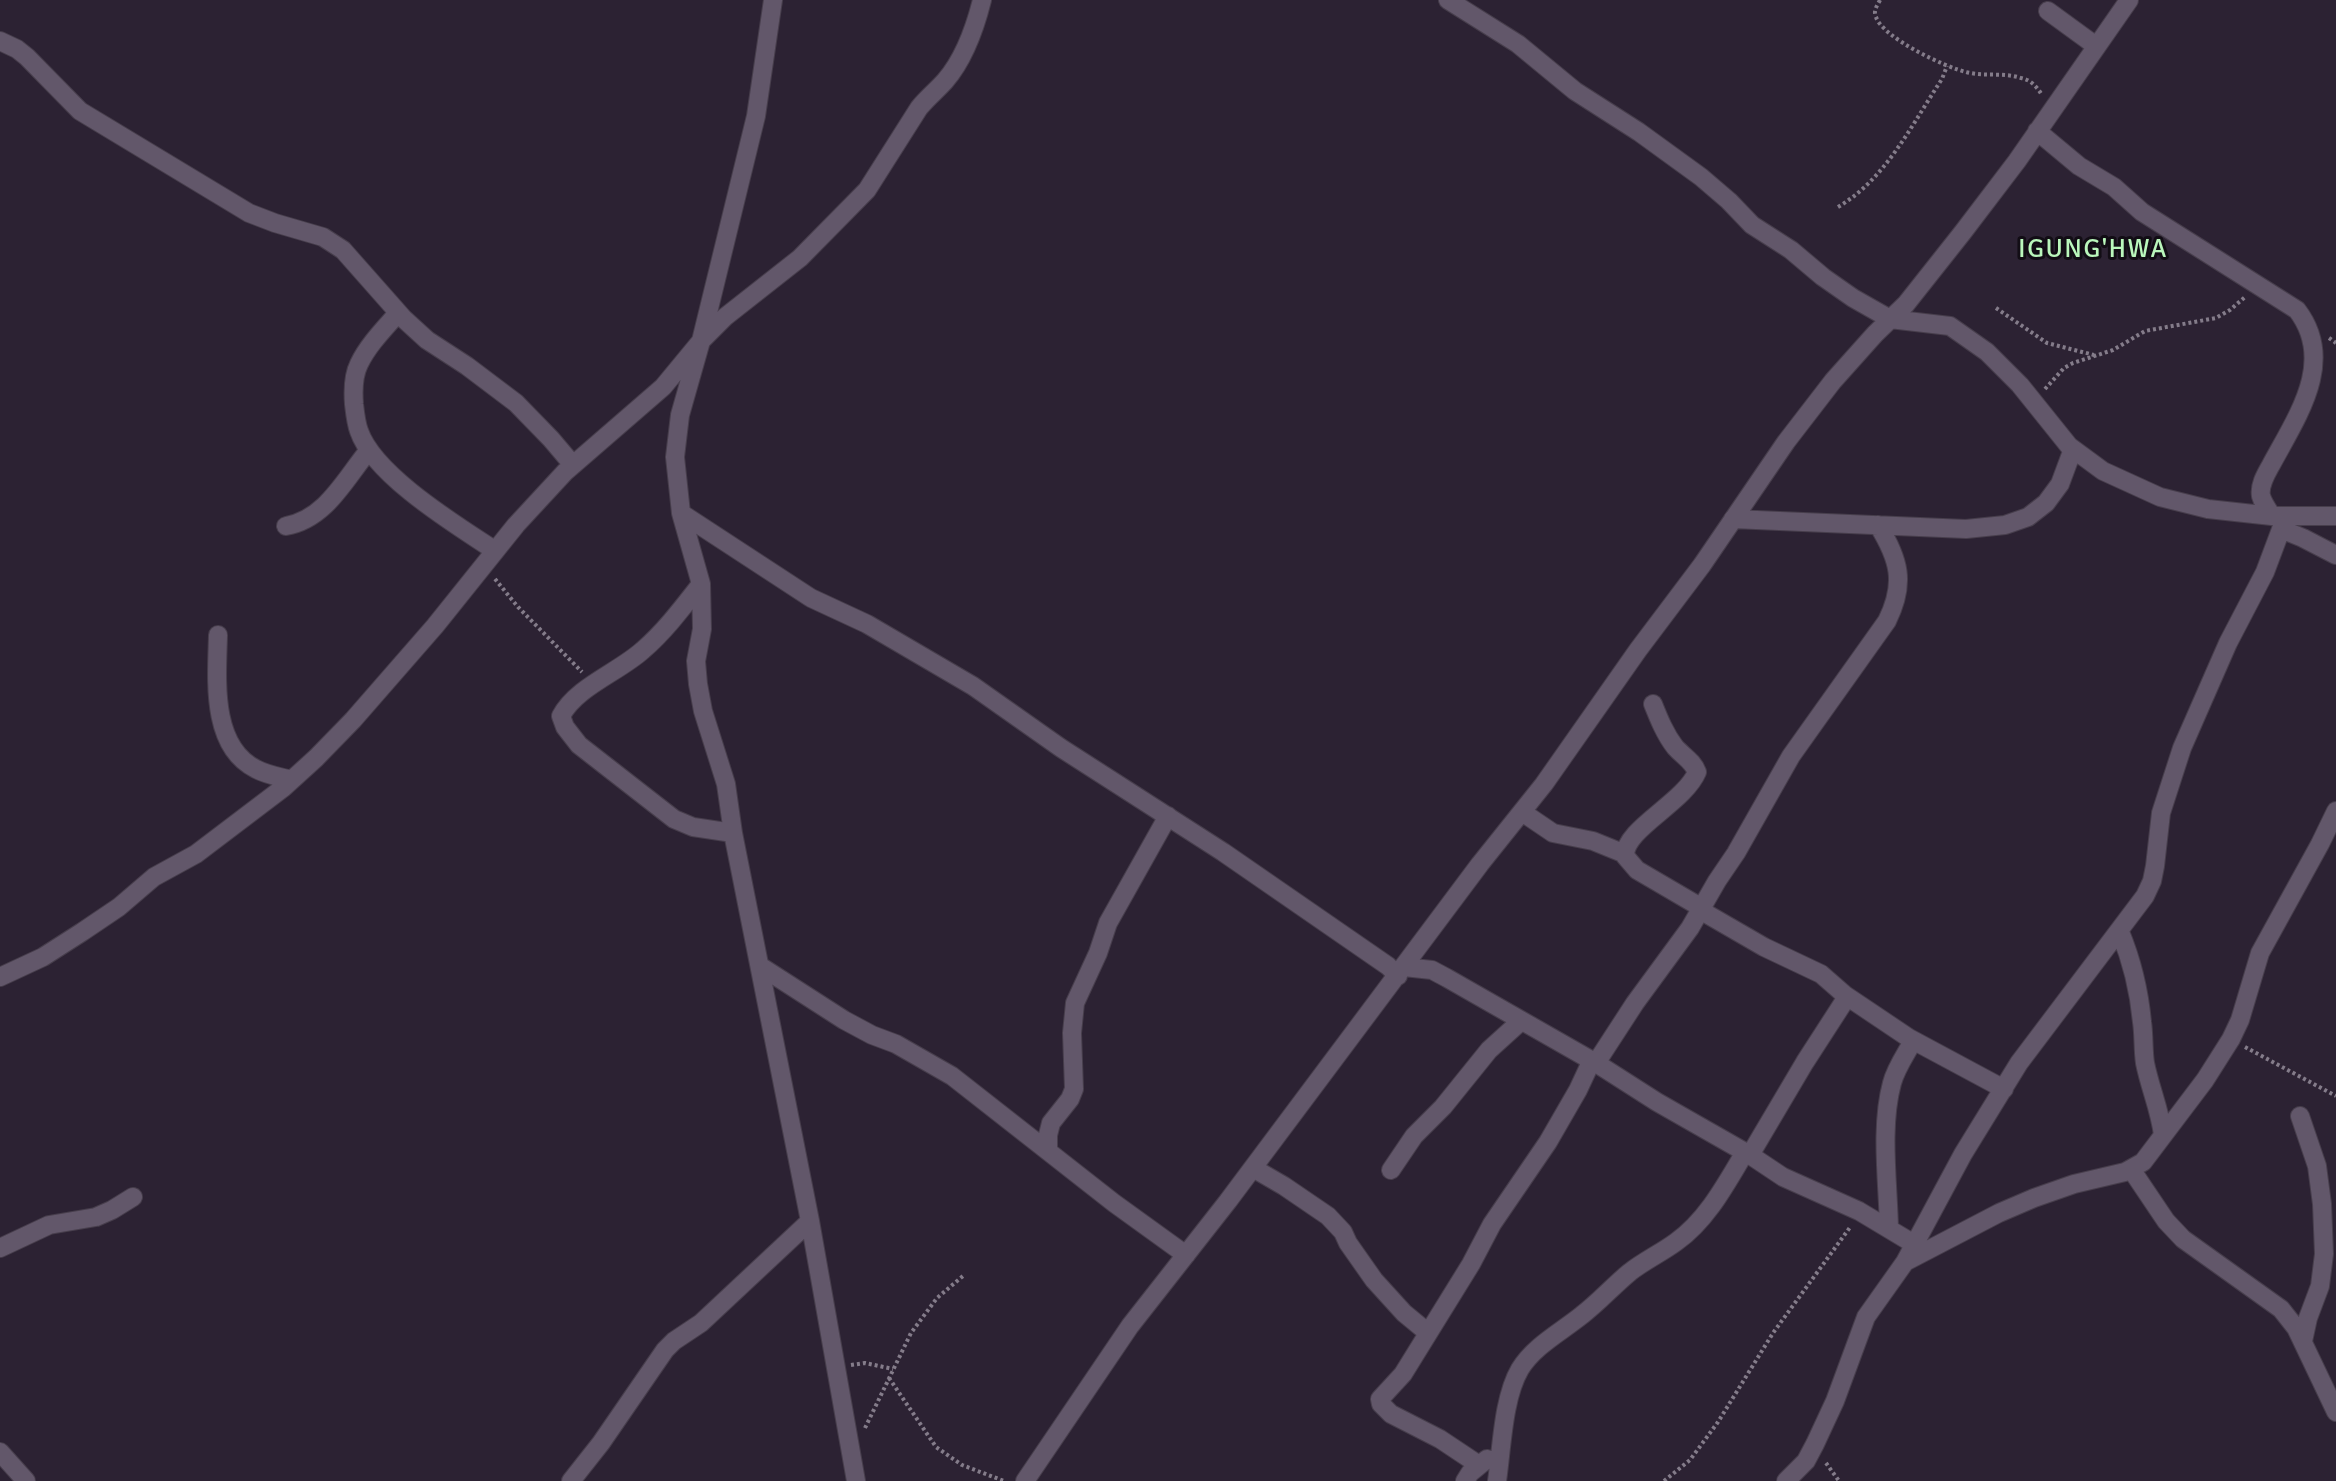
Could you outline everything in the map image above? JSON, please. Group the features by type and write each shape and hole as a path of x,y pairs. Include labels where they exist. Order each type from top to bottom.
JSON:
{"street":[{"path":"773,0 756,116 701,341 680,415 675,457 681,513 701,584 702,629 696,661 698,684 703,711 726,784 733,833 810,1221 856,1481"},
{"path":"0,977 43,957 119,907 154,877 196,854 292,780 353,720 435,626 494,550 573,465 663,387 701,341 725,317 800,258 867,190 919,108 928,96 946,80 957,63 973,28 982,0"},
{"path":"1448,0 1518,44 1575,91 1639,132 1701,177 1752,225 1791,250 1822,277 1853,298 1890,319 1950,326 1987,352 2020,385 2073,449 2103,471 2160,497 2208,509 2280,520 2336,516"},
{"path":"1025,1481 1130,1326 1522,812 1786,442 1833,381 1928,278 2017,161 2129,0"},
{"path":"2048,12 2096,46"},
{"path":"0,41 27,57 80,111 249,213 275,224 312,233 333,243 354,260 398,314 427,340 467,366 516,404 573,465"},
{"path":"2037,131 2079,166 2114,187 2142,212 2256,283 2310,320 2320,336 2325,363 2322,383 2314,399 2280,448 2263,481 2261,495 2280,520 2303,538 2336,555"},
{"path":"398,314 370,345 358,365 354,381 358,430 369,450 402,485 444,518 494,550"},
{"path":"1733,519 1966,529 2005,525 2028,517 2046,503 2060,483 2073,449"},
{"path":"286,526 298,524 320,511 369,450"},
{"path":"681,513 811,598 867,624 944,668 1061,748 1168,816 1388,966 1401,972 1432,970 1594,1062 1657,1102 1748,1153 1783,1177 1859,1211 1914,1244"},
{"path":"1786,1481 1806,1461 1819,1438 1866,1317 1905,1262 1963,1154 2019,1063 2145,896 2152,881 2161,813 2182,748 2228,643 2265,572 2280,520"},
{"path":"1479,1465 1440,1439 1391,1414 1379,1402 1402,1374 1426,1332 1471,1264 1492,1224 1548,1142 1594,1062 1701,909 1791,756 1870,648 1894,607 1899,589 1897,565 1890,546 1878,525"},
{"path":"701,584 663,631 643,650 581,692 566,707 561,716 564,727 579,745 674,819 693,827 733,833"},
{"path":"218,635 219,705 223,727 230,744 244,761 256,770 292,780"},
{"path":"1653,704 1668,737 1678,750 1694,764 1697,772 1694,780 1682,795 1629,841 1625,854 1629,863 1764,947 1821,974 1847,997 1913,1041 2004,1089"},
{"path":"1905,1262 1999,1213 2034,1198 2074,1184 2131,1169 2143,1162 2205,1080 2231,1039 2260,953 2336,811"},
{"path":"1522,812 1554,833 1593,841 1625,854"},
{"path":"1048,1149 1051,1123 1070,1099 1074,1089 1072,1034 1076,1003 1098,953 1108,923 1168,816"},
{"path":"2120,932 2140,998 2148,1078 2160,1116 2163,1136"},
{"path":"760,966 844,1020 872,1035 896,1044 952,1076 1114,1203 1186,1255"},
{"path":"1497,1481 1511,1389 1531,1354 1598,1303 1629,1273 1677,1242 1704,1215 1748,1153 1847,997"},
{"path":"1391,1170 1414,1136 1443,1107 1484,1055 1521,1021"},
{"path":"1889,1228 1886,1137 1889,1098 1892,1082 1913,1041"},
{"path":"2300,1116 2317,1166 2322,1204 2324,1254 2320,1286 2308,1318 2303,1341"},
{"path":"1252,1168 1284,1186 1328,1216 1343,1232 1374,1280 1404,1313 1426,1332"},
{"path":"2131,1169 2166,1221 2183,1239 2281,1309 2303,1341 2336,1412"},
{"path":"0,1248 49,1225 96,1217 133,1197"},
{"path":"571,1481 601,1443 665,1350 674,1341 701,1323 810,1221"},
{"path":"1465,1481 1479,1465 1501,1450"},
{"path":"0,1452 26,1481"}],"path":[{"path":"1880,0 1874,12 1876,19 1881,27 1901,43 1966,73 2003,74 2029,80 2042,93 2051,111"},
{"path":"1838,207 1859,194 1878,174 1942,79 1947,66"},
{"path":"2034,404 2064,368 2122,346 2145,331 2216,318 2230,310 2256,283"},
{"path":"1996,308 2047,343 2095,355"},
{"path":"483,565 518,607 593,685"},
{"path":"2231,1039 2336,1096"},
{"path":"1664,1481 1690,1460 1719,1422 1773,1333 1831,1255 1859,1211"},
{"path":"850,1451 872,1415 903,1346 937,1298 963,1276"},
{"path":"836,1368 865,1363 893,1369"},
{"path":"889,1378 936,1447 962,1465 1004,1481"}],"district":[{"name":"IGUNG'HWA","path":"2093,250"}]}
